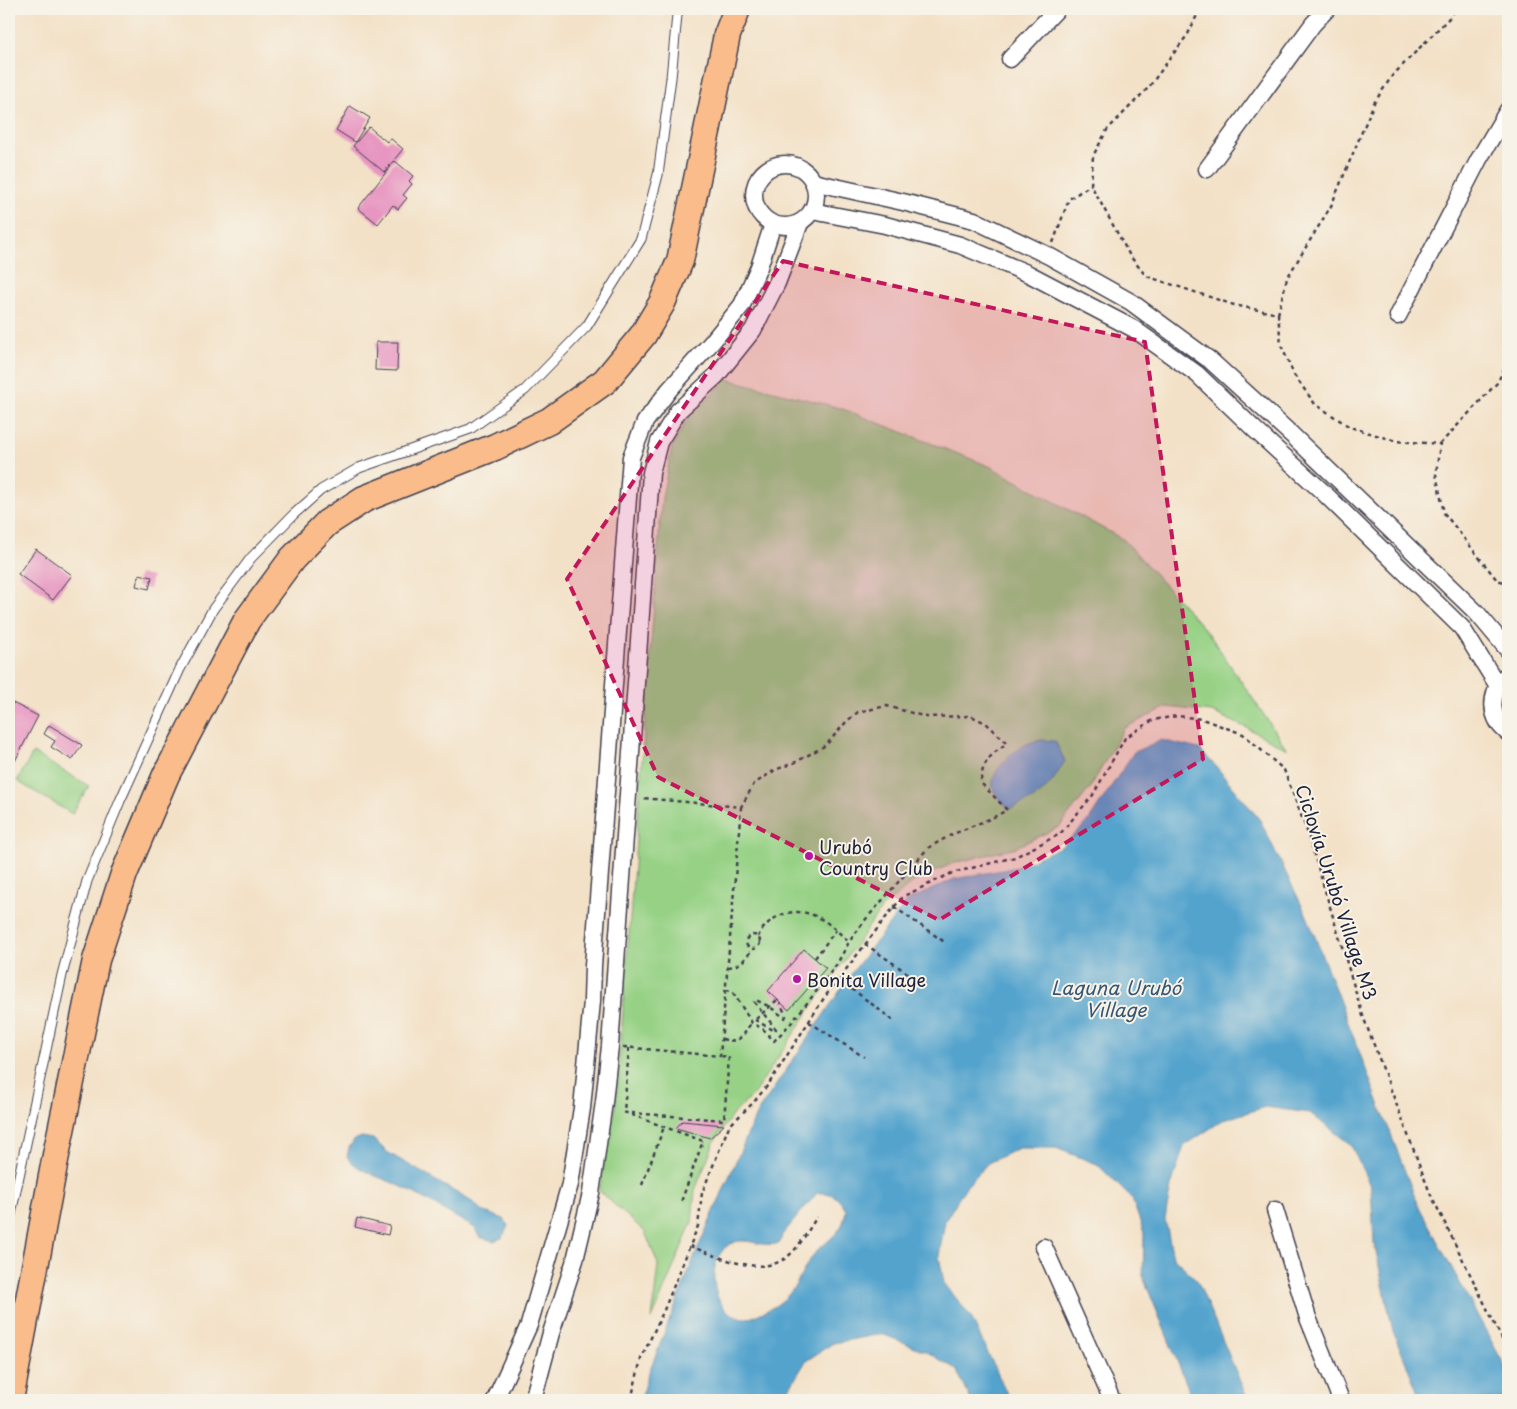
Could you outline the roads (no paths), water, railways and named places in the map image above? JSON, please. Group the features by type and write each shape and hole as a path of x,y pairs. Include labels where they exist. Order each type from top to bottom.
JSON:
{"main road":[{"path":"10,1400 55,1160 96,960 124,874 166,775 184,740 247,620 292,559 327,523 364,499 495,448 549,421 605,381 643,335 662,303 680,261 727,36 737,9"}],"street":[{"path":"1010,59 1057,9"},
{"path":"1207,169 1326,9"},
{"path":"1398,316 1479,159 1508,110"},
{"path":"788,164 798,167 807,173 813,182 816,198 812,211 806,218 790,226 773,224 757,209 755,198 760,178 767,170 777,165 788,164"},
{"path":"813,182 974,220 1045,254 1131,302 1210,361 1292,435 1470,606 1508,650"},
{"path":"812,211 885,225 960,245 1029,274 1134,329 1197,374 1324,493 1462,628 1503,680 1493,699 1494,712 1500,725 1508,733"},
{"path":"533,1400 551,1333 575,1260 591,1193 604,1102 611,1036 651,473 659,442 678,411 717,375 753,330 777,282 800,222"},
{"path":"495,1400 529,1325 570,1184 582,1108 592,1001 593,966 631,457 645,422 669,390 742,305 759,267 773,224"},
{"path":"1029,274 1045,254"},
{"path":"641,433 659,442"},
{"path":"592,1001 613,1002"},
{"path":"1275,1210 1308,1318 1341,1400"},
{"path":"1044,1247 1112,1400"}],"lane":[{"path":"9,1223 62,975 87,880 120,801 180,670 213,609 252,558 321,490 359,468 470,430 525,390 587,326 641,239 658,175 677,15 680,9"}],"water":[{"path":"1042,740 1055,741 1065,761 1049,786 1029,801 1009,809 994,791 993,782 995,775 1004,762 1016,751 1029,743"},
{"name":"Laguna Urubó Village","path":"1161,740 1199,749 1214,764 1260,820 1307,916 1418,1205 1508,1372 1508,1400 1421,1400 1393,1331 1374,1243 1371,1188 1351,1145 1310,1113 1265,1107 1223,1120 1184,1146 1171,1186 1165,1219 1173,1257 1197,1280 1248,1400 1193,1400 1143,1277 1144,1233 1132,1199 1097,1164 1056,1148 1019,1148 988,1163 965,1188 945,1221 939,1256 944,1283 971,1317 1010,1400 971,1400 956,1369 925,1351 882,1334 833,1343 806,1361 782,1400 641,1400 647,1377 698,1248 757,1113 854,970 907,901 954,879 1018,867 1061,847 1087,823 1134,752","holes":["817,1193 827,1193 834,1196 843,1205 846,1210 843,1222 835,1235 817,1251 806,1265 789,1294 773,1307 751,1318 735,1316 725,1309 719,1299 714,1274 717,1261 723,1251 737,1241 767,1245 780,1243 782,1235"]},
{"path":"362,1137 373,1139 387,1152 474,1203 482,1211 504,1219 508,1226 502,1238 493,1241 479,1237 475,1228 397,1184 373,1175 352,1163 347,1157 349,1147 355,1139"}],"place":[{"name":"Urubó Country Club","path":"809,856"},
{"name":"Bonita Village","path":"797,979"}]}
